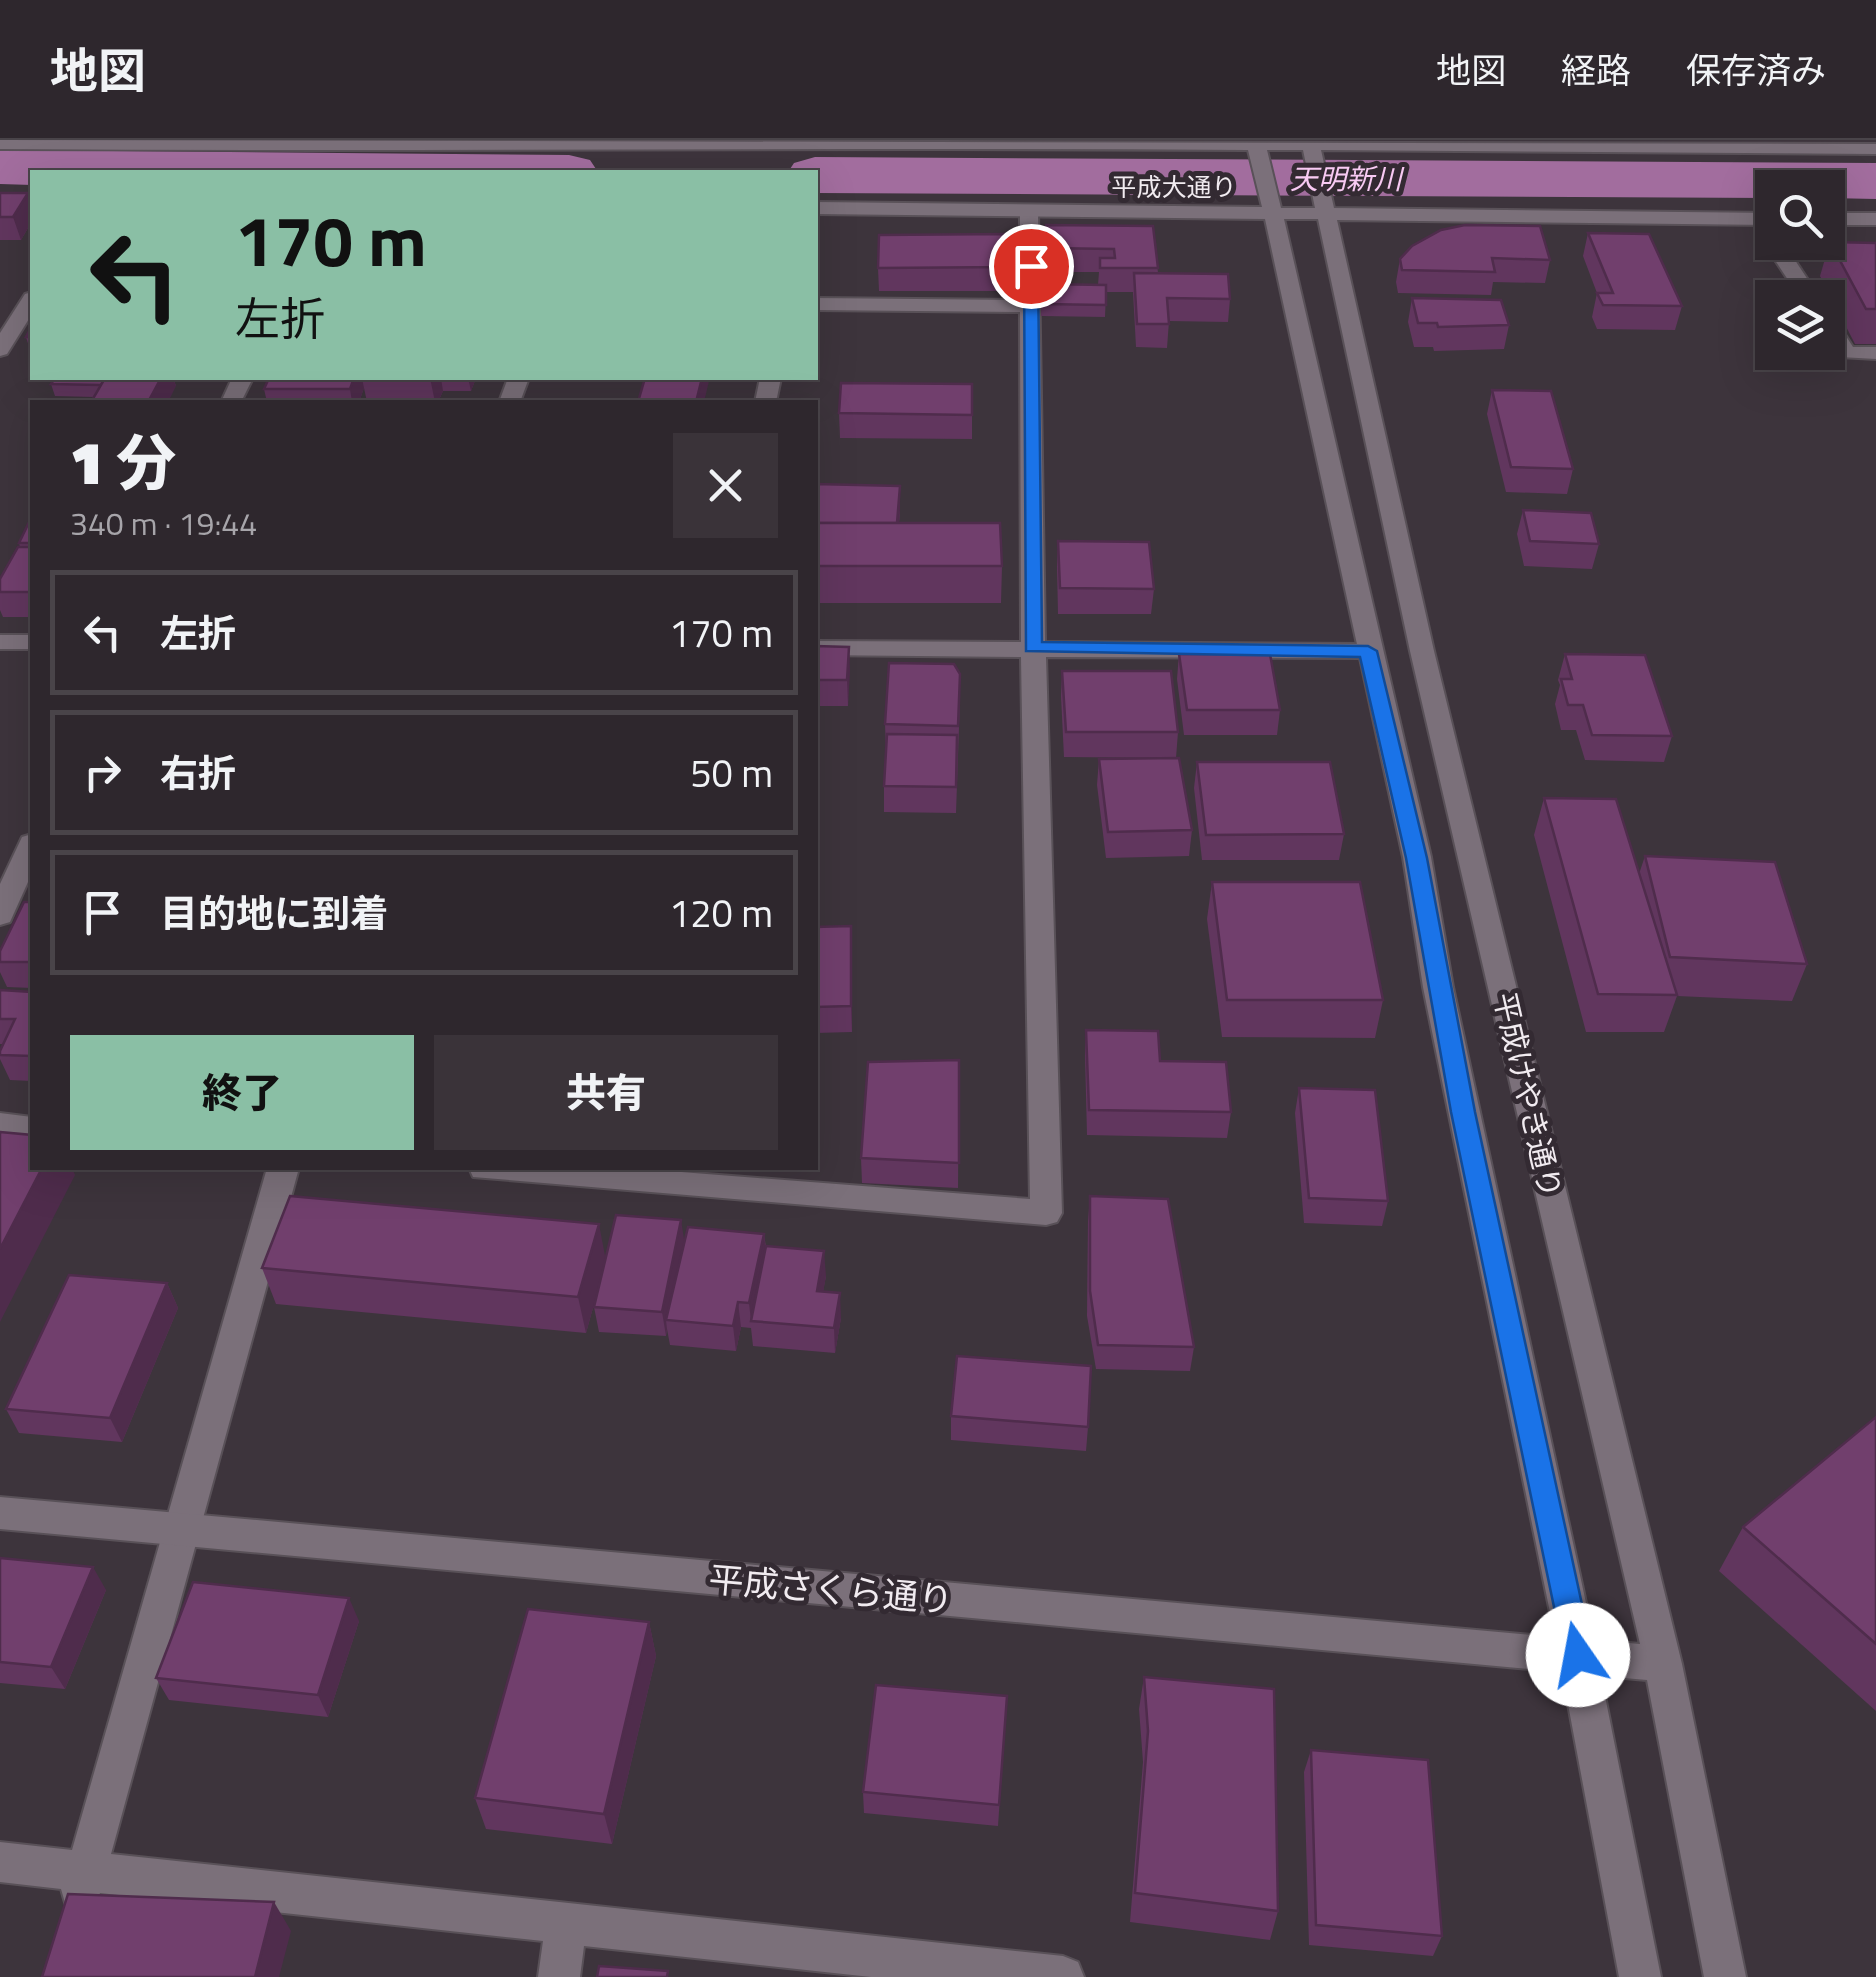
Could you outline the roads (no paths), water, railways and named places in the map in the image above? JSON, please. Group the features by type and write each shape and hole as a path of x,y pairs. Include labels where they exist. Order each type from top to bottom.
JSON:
{"street":[{"path":"1255,141 1303,333 1368,651 1416,858 1467,1132 1578,1655 1640,1977"},
{"name":"平成大通り","path":"0,144 1310,141 1876,149"},
{"name":"平成けやき通り","path":"1310,141 1422,650 1662,1664 1725,1977"},
{"name":"平成大通り","path":"818,208 1755,219"},
{"path":"534,1170 659,1175 1046,1214 1032,648 1029,211"},
{"path":"1845,219 1876,219"},
{"path":"0,298 30,298"},
{"path":"0,350 30,301"},
{"path":"818,304 1032,306"},
{"path":"1845,348 1848,352 1876,353"},
{"path":"0,642 30,642"},
{"path":"818,648 1368,651"},
{"path":"0,916 30,848"},
{"path":"0,1125 30,1128"},
{"path":"68,1925 88,1872 282,1170"},
{"name":"平成さくら通り","path":"0,1512 182,1532 1662,1664"},
{"path":"0,1862 1063,1977"},
{"path":"559,1977 566,1924"}],"waterway":[{"name":"天明新川","path":"0,167 341,170"},
{"name":"天明新川","path":"818,175 1876,181"}]}
